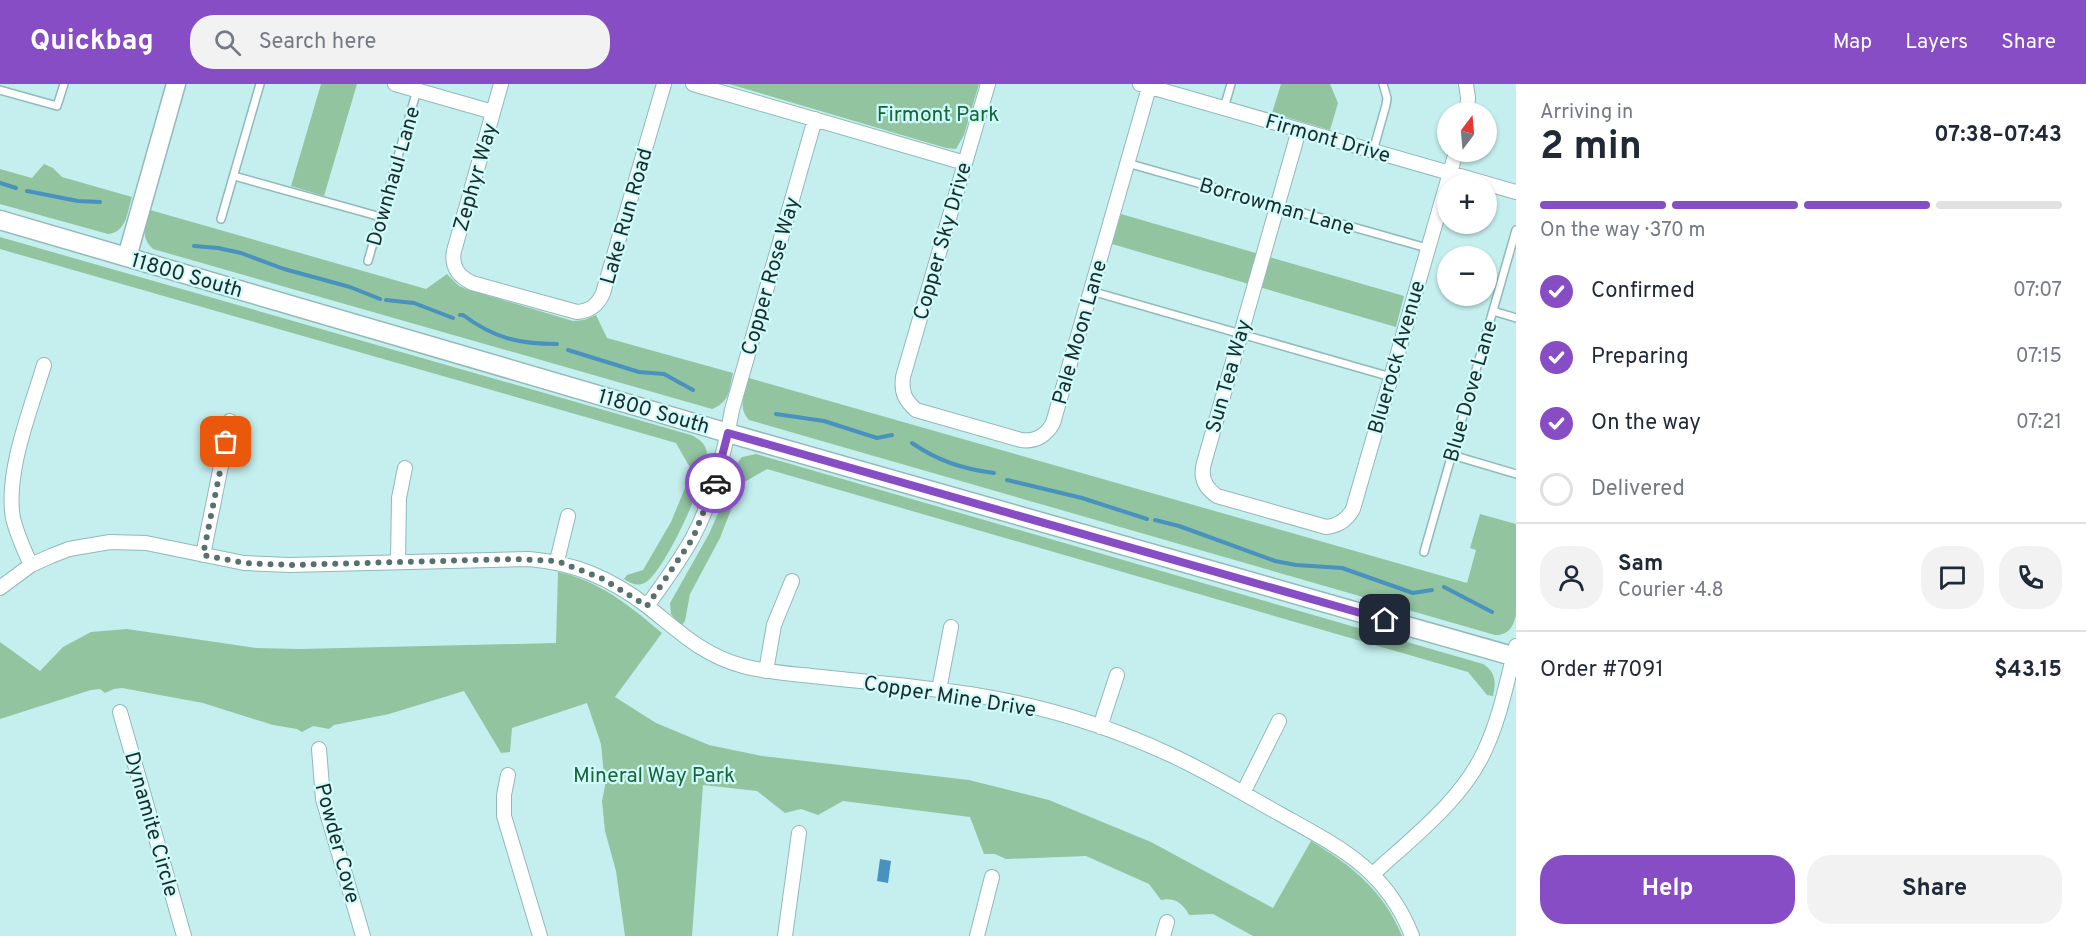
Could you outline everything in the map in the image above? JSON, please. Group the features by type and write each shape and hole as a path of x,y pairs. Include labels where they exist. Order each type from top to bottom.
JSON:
{"main road":[{"path":"127,257 176,84"},
{"name":"11800 South","path":"0,220 728,433 1515,653"}],"street":[{"path":"395,84 494,112"},
{"name":"Zephyr Way","path":"456,270 453,261 454,251 501,84"},
{"name":"Lake Run Road","path":"456,270 472,283 572,312 587,310 595,305 603,293 663,84"},
{"path":"693,84 965,163"},
{"name":"Copper Sky Drive","path":"905,399 902,388 903,377 987,84"},
{"path":"1466,84 1468,102"},
{"name":"Firmont Drive","path":"1146,85 1516,192"},
{"name":"Pale Moon Lane","path":"905,399 916,410 1021,440 1031,441 1048,431 1053,423 1091,291 1146,85"},
{"name":"Copper Rose Way","path":"647,606 678,561 704,513 723,459 732,410 815,119"},
{"name":"Sun Tea Way","path":"1299,130 1202,469 1205,485 1217,496 1321,526 1340,524"},
{"name":"Bluerock Avenue","path":"1340,524 1353,509 1453,162"},
{"path":"31,565 16,530 12,491 16,463 44,365"},
{"path":"203,555 230,421"},
{"path":"398,561 399,498 405,468"},
{"path":"557,561 568,516"},
{"name":"Copper Mine Drive","path":"0,588 31,565 69,549 110,542 146,543 244,563 290,565 526,559 557,561 601,578 647,606 684,637 703,649 744,666 939,690 1020,704 1100,727 1171,755 1338,847 1374,874 1395,902 1412,936"},
{"path":"766,670 774,625 792,581"},
{"path":"939,690 951,627"},
{"path":"1374,874 1454,798 1476,767 1491,735 1515,653"},
{"path":"1100,727 1117,675"},
{"name":"Dynamite Circle","path":"120,712 184,936"},
{"path":"1243,794 1279,720"},
{"name":"Powder Cove","path":"319,748 323,799 363,936"},
{"path":"508,775 504,795 504,816 540,936"},
{"path":"785,936 799,833"},
{"path":"977,936 992,877"}],"lane":[{"path":"0,90 57,106 64,84"},
{"path":"221,219 260,84"},
{"path":"1224,108 1231,84"},
{"path":"1373,151 1386,105 1387,98 1383,84"},
{"name":"Downhaul Lane","path":"368,261 413,88"},
{"name":"Borrowman Lane","path":"1127,163 1427,248"},
{"path":"234,176 381,217"},
{"name":"Blue Dove Lane","path":"1424,552 1516,230"},
{"path":"1091,291 1391,377"},
{"path":"1493,311 1516,318"},
{"path":"1452,455 1516,474"}],"green space":[{"path":"321,84 357,84 324,196 291,186"},
{"name":"Firmont Park","path":"729,84 979,84 964,135 956,149"},
{"path":"1281,84 1330,84 1338,103 1330,130 1272,113"},
{"path":"44,164 53,168 62,177 132,197 123,225 108,234 0,204 0,169 32,178"},
{"path":"150,210 426,289 447,274 459,286 466,289 573,321 584,320 596,315 607,338 733,373 729,390 726,399 712,409 153,249 145,236 145,226"},
{"path":"1121,214 1404,296 1396,327 1112,244"},
{"path":"0,237 691,435 702,443 707,451 700,483 684,523 654,575 638,585 632,583 624,579 627,575 643,570 671,522 692,471 676,443 0,249"},
{"path":"749,378 1467,583 1476,550 1470,548 1480,514 1516,524 1515,619 1507,632 1495,635 749,420 743,410 743,405"},
{"path":"756,454 1483,664 1494,678 1493,696 1487,695 1468,672 767,469 741,484 720,538 690,594 685,621 681,626 671,614 670,603 709,534 723,502 734,467 742,457"},
{"name":"Mineral Way Park","path":"558,572 601,588 626,604 662,633 615,697 656,723 709,745 762,756 969,780 1049,800 1151,842 1273,908 1311,841 1353,870 1376,892 1395,920 1402,936 1253,936 1213,914 1189,915 1178,902 1170,899 1161,900 1149,884 1086,856 1006,859 995,854 984,854 970,817 843,801 818,815 801,809 785,813 757,791 703,785 692,936 625,936 616,871 605,831 602,801 605,786 601,744 587,703 512,728 510,752 501,753 464,691 389,714 334,725 329,729 313,726 302,732 203,703 122,688 105,693 100,689 91,690 0,719 0,642 40,671 63,647 91,632 127,629 256,648 556,643"}],"water":[{"path":"880,859 891,861 888,883 877,881"}],"waterway":[{"path":"0,183 16,188"},
{"path":"27,191 78,201 100,202"},
{"path":"194,246 241,253 284,269 350,287 380,299"},
{"path":"386,300 414,303 453,318"},
{"path":"460,315 507,338 530,343 557,344"},
{"path":"568,350 639,372 664,374 693,390"},
{"path":"776,414 824,421 877,438 892,435"},
{"path":"912,443 931,455 951,463 994,473"},
{"path":"1007,480 1082,498 1147,519"},
{"path":"1155,520 1179,526 1275,561 1342,568 1413,593 1432,590"},
{"path":"1444,587 1492,612"}],"way so far":[{"path":"226,442 203,555 244,563 290,565 513,559 557,561 586,570 616,585 647,606 693,538 715,483"}],"route":[{"path":"715,483 728,433 1385,620"}]}
